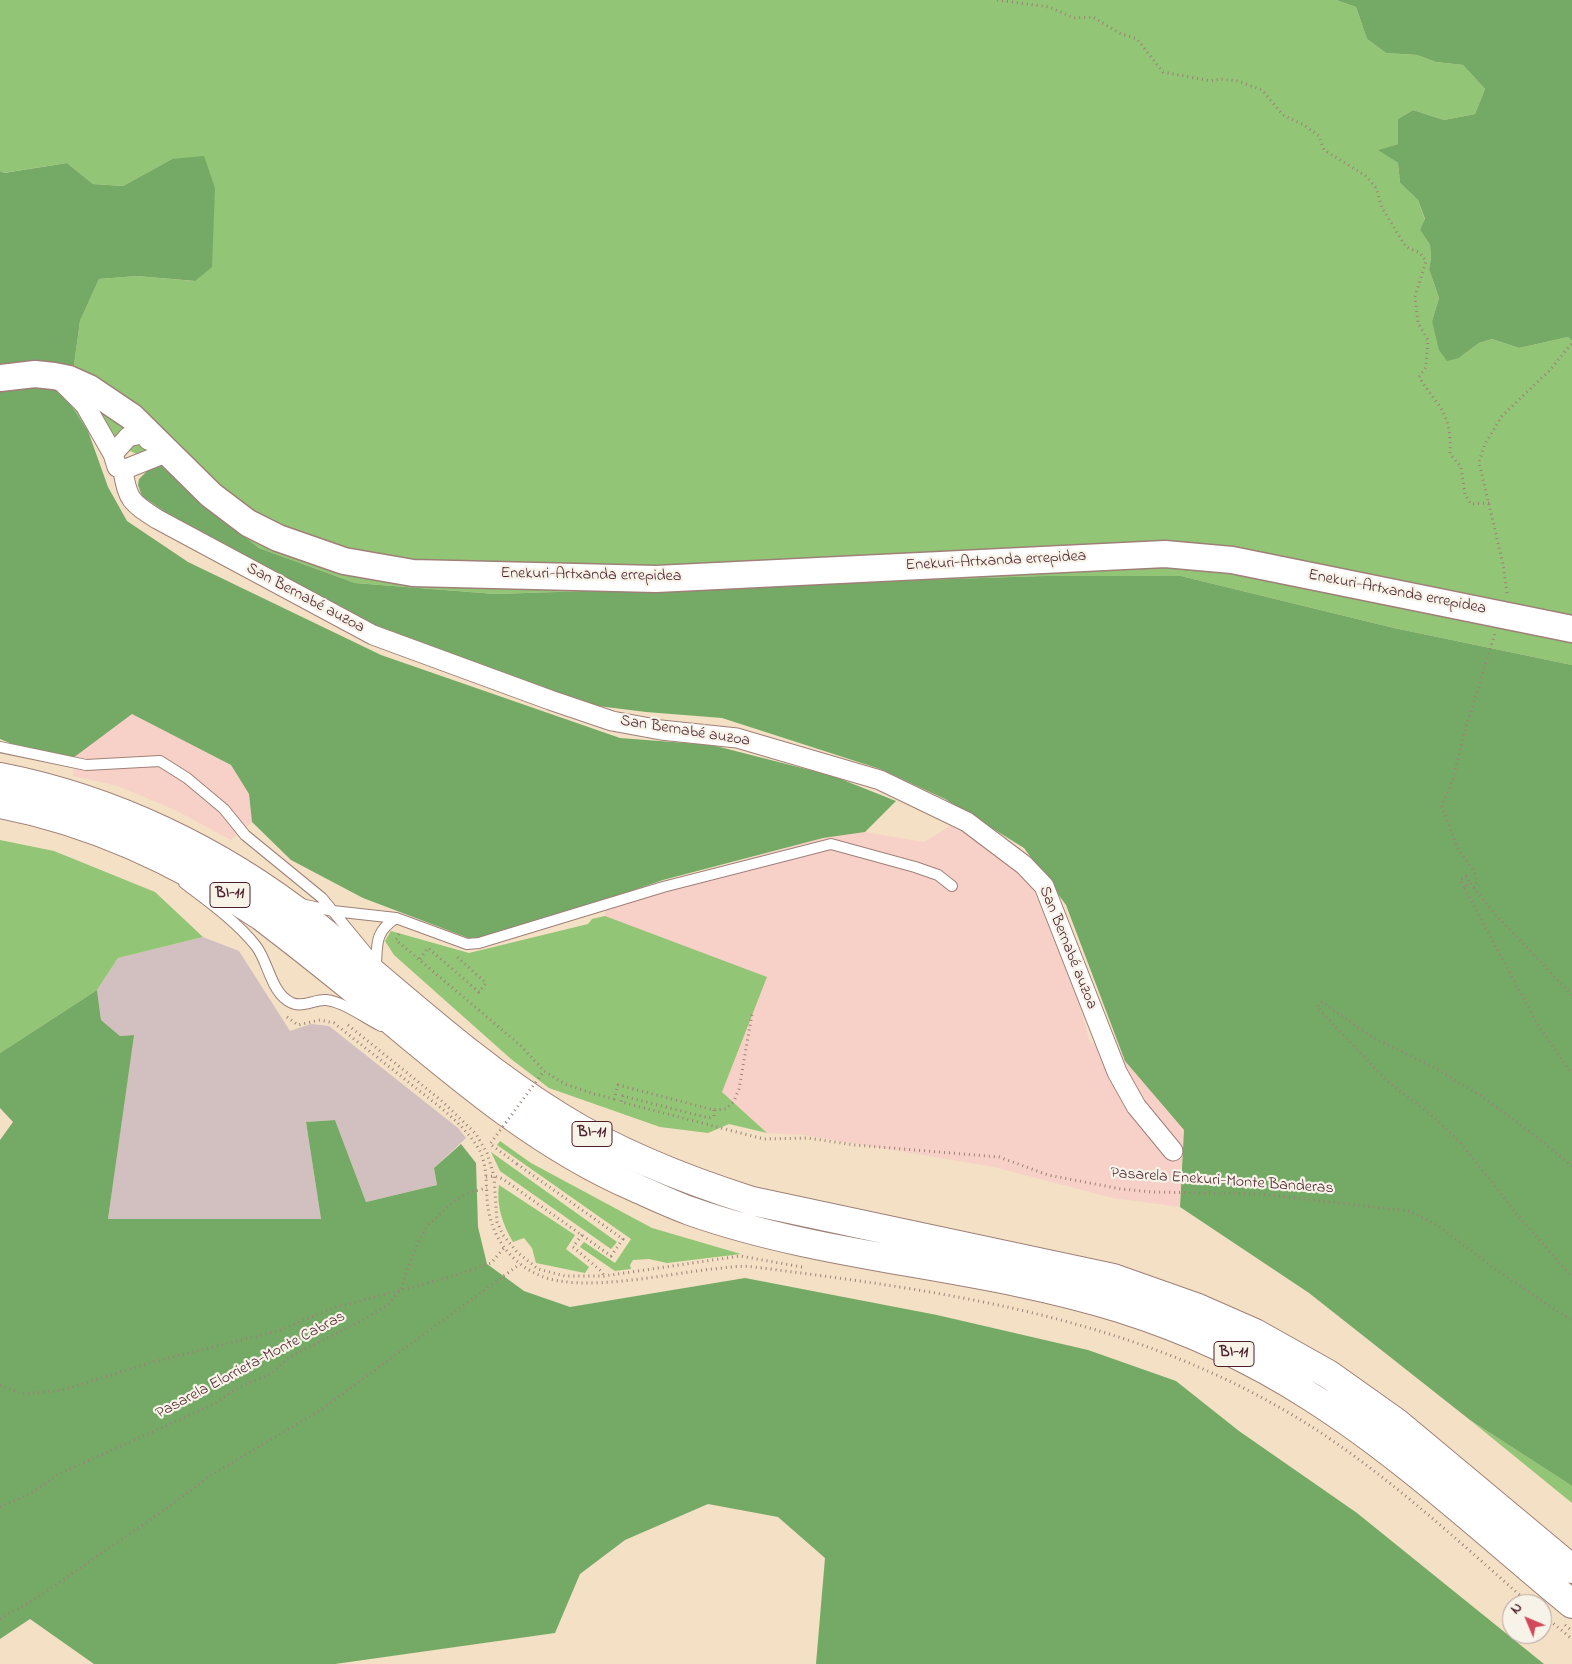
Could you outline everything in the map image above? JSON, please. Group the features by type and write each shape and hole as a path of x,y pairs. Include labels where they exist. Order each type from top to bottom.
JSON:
{"main road":[{"name":"BI-11","path":"0,777 46,786 127,815 206,852 276,896 380,973 504,1080 561,1118 641,1160 696,1184 752,1201 1112,1278 1198,1308 1255,1334 1328,1374 1397,1423 1572,1569"},
{"name":"BI-11","path":"0,804 85,826 133,845 191,873 261,916 487,1099 551,1143 615,1178 688,1211 795,1240 1036,1286 1088,1299 1158,1321 1242,1358 1313,1398 1380,1445 1572,1604"}],"street":[{"name":"Enekuri-Artxanda errepidea","path":"0,378 35,374 69,379 103,396 148,432 211,495 248,523 278,538 344,561 413,573 656,579 1116,556 1184,555 1232,560 1572,628"},
{"name":"San Bernabé auzoa","path":"54,376 72,390 85,404 113,454 117,467 123,470 126,491 139,508 373,635 612,721 661,730 737,738 880,780 967,822 1024,864 1044,886 1117,1072 1136,1106 1173,1151"},
{"path":"113,454 128,437 148,432 148,447 140,461"},
{"path":"123,470 140,461 168,452"}],"lane":[{"path":"0,747 86,765 160,761 187,778 209,796 224,809 245,835 322,898 380,973"},
{"path":"276,896 333,911 396,918 467,944 478,943 663,887 830,844 915,867 938,875 952,886"},
{"path":"133,845 234,923 257,947 281,994 292,1003 301,1005 312,1001 327,1000 425,1049"},
{"path":"380,973 377,943 386,924 396,918"}],"path":[{"path":"996,0 1049,7 1074,18 1093,17 1118,33 1137,39 1163,72 1211,81 1219,79 1238,81 1262,90 1283,115 1304,125 1319,136 1324,150 1344,165 1366,176 1376,188 1382,208 1406,247 1420,253 1426,261 1415,297 1418,323 1428,340 1426,367 1419,377 1438,400 1447,418 1451,437 1450,454 1461,468 1465,495 1472,504 1489,503"},
{"path":"1474,888 1477,880 1474,872 1457,847 1442,806 1454,779 1463,737 1496,631 1507,615 1503,564 1479,462 1485,444 1502,416 1549,371 1572,343"},
{"path":"1572,995 1520,942 1466,876 1460,880 1538,1024 1572,1074"},
{"path":"1464,887 1470,883"},
{"path":"420,959 428,948 479,992 486,984 429,930 400,934 396,940 520,1045 544,1071 565,1084 614,1099 618,1085 714,1110 726,1109 734,1101 739,1089 752,1014"},
{"path":"1572,1166 1524,1127 1481,1096 1435,1068 1372,1037 1322,1002 1317,1007 1386,1081 1436,1119 1460,1142 1519,1217 1572,1277"},
{"path":"303,1024 309,1016"},
{"path":"342,1020 443,1102 476,1134 487,1153 494,1176 497,1222 503,1235 527,1261 538,1269 558,1275 604,1276 740,1256 811,1268"},
{"path":"486,1177 494,1176 503,1179 611,1256 623,1239 490,1144 544,1071"},
{"name":"Pasarela Enekuri-Monte Banderas","path":"714,1110 714,1116 709,1118 623,1096 621,1102 764,1139 808,1138 855,1145 999,1157 1048,1175 1121,1189 1152,1192 1260,1194 1409,1211 1438,1225 1498,1271 1572,1321"},
{"path":"400,1290 417,1244 427,1226 454,1201 470,1192 487,1188"},
{"path":"582,1235 573,1248 608,1281"},
{"path":"0,1385 23,1394 63,1390 149,1364 281,1330 330,1309 491,1263 504,1248"},
{"path":"0,1619 31,1602 170,1506 211,1475 319,1411 520,1264"},
{"name":"Pasarela Elorrieta-Monte Cabras","path":"0,1507 31,1493 61,1473 175,1423 238,1388 264,1378 289,1357 361,1321 389,1304 400,1290"},
{"path":"1290,1408 1353,1449 1438,1516 1492,1563"},
{"path":"1462,1545 1518,1594"},
{"path":"1552,1622 1572,1639"}],"shaded area":[{"path":"132,713 231,765 249,794 252,822 231,840 175,810 118,786 73,776 73,755"},
{"path":"952,825 982,845 1030,883 1073,980 1090,1043 1115,1037 1125,1061 1184,1130 1180,1207 1113,1198 994,1167 803,1135 767,1133 722,1092 592,919 605,916 607,900 823,838 865,832 924,842"},
{"path":"203,937 239,951 290,1031 311,1024 329,1026 458,1128 466,1138 434,1168 437,1185 366,1202 335,1120 306,1122 321,1219 108,1219 133,1035 120,1036 101,1020 97,990 118,958"}],"green space":[{"path":"0,0 1336,0 1356,7 1367,39 1386,53 1417,55 1436,62 1463,65 1485,89 1475,114 1444,120 1413,110 1398,119 1398,144 1379,150 1398,163 1400,183 1418,200 1425,220 1420,230 1430,245 1431,258 1429,269 1439,298 1432,321 1459,358 1479,343 1492,339 1519,348 1568,337 1572,341 1572,665 1394,628 1181,576 1043,576 495,594 355,583 259,548 211,512 160,465 88,431 69,402 80,321 99,279 137,276 194,281 172,159 123,186 93,184 67,163 3,173 0,171"},
{"path":"1336,0 1572,0 1572,341 1568,337 1519,348 1492,339 1479,343 1459,358 1447,361 1439,350 1432,321 1439,298 1429,269 1431,258 1430,245 1420,230 1425,219 1418,200 1400,183 1398,163 1378,150 1398,144 1398,119 1413,110 1444,120 1475,114 1485,89 1463,65 1436,62 1417,55 1386,53 1367,39 1356,7"},
{"path":"204,156 215,188 212,267 195,281 137,276 99,279 80,321 69,402 88,431 108,487 127,521 188,562 381,655 620,738 712,745 833,776 896,801 865,832 823,838 663,880 502,935 471,939 363,898 291,860 252,822 249,794 231,765 132,714 69,761 31,752 0,739 0,171 4,173 67,163 93,184 123,186 172,159"},
{"path":"160,465 211,511 259,548 355,583 495,594 1043,576 1181,576 1394,628 1572,665 1572,1486 1470,1420 1309,1293 1180,1207 1184,1130 1125,1061 1066,905 1024,848 945,799 880,769 722,718 590,705 369,623 174,518 142,496 138,485 139,479 148,470"},
{"path":"0,840 54,851 155,892 203,937 118,958 97,990 0,1053"},
{"path":"605,916 767,977 722,1092 767,1133 729,1124 708,1133 660,1127 549,1088 511,1059 394,955 385,941 391,931 469,953 588,924 592,919"},
{"path":"97,990 101,1020 120,1036 134,1035 108,1219 321,1219 306,1122 335,1120 366,1202 437,1185 434,1168 461,1144 476,1163 478,1227 487,1264 524,1291 570,1307 745,1278 937,1315 1088,1350 1176,1381 1239,1431 1357,1513 1502,1630 1502,1644 1519,1644 1544,1664 816,1664 825,1558 778,1517 708,1504 625,1540 580,1574 555,1633 335,1664 94,1664 30,1619 0,1639 0,1140 13,1122 0,1108 0,1053"},
{"path":"500,1141 531,1163 652,1228 741,1254 667,1263 649,1259 633,1260 630,1265 631,1269 615,1271 580,1247 584,1242 615,1263 631,1239 497,1145"},
{"path":"491,1152 617,1242 611,1249 500,1171"},
{"path":"499,1185 575,1235 566,1249 589,1267 585,1273 536,1263 532,1248 524,1238 513,1242 501,1215 498,1193"},
{"path":"1470,1420 1572,1486 1572,1503"}]}
